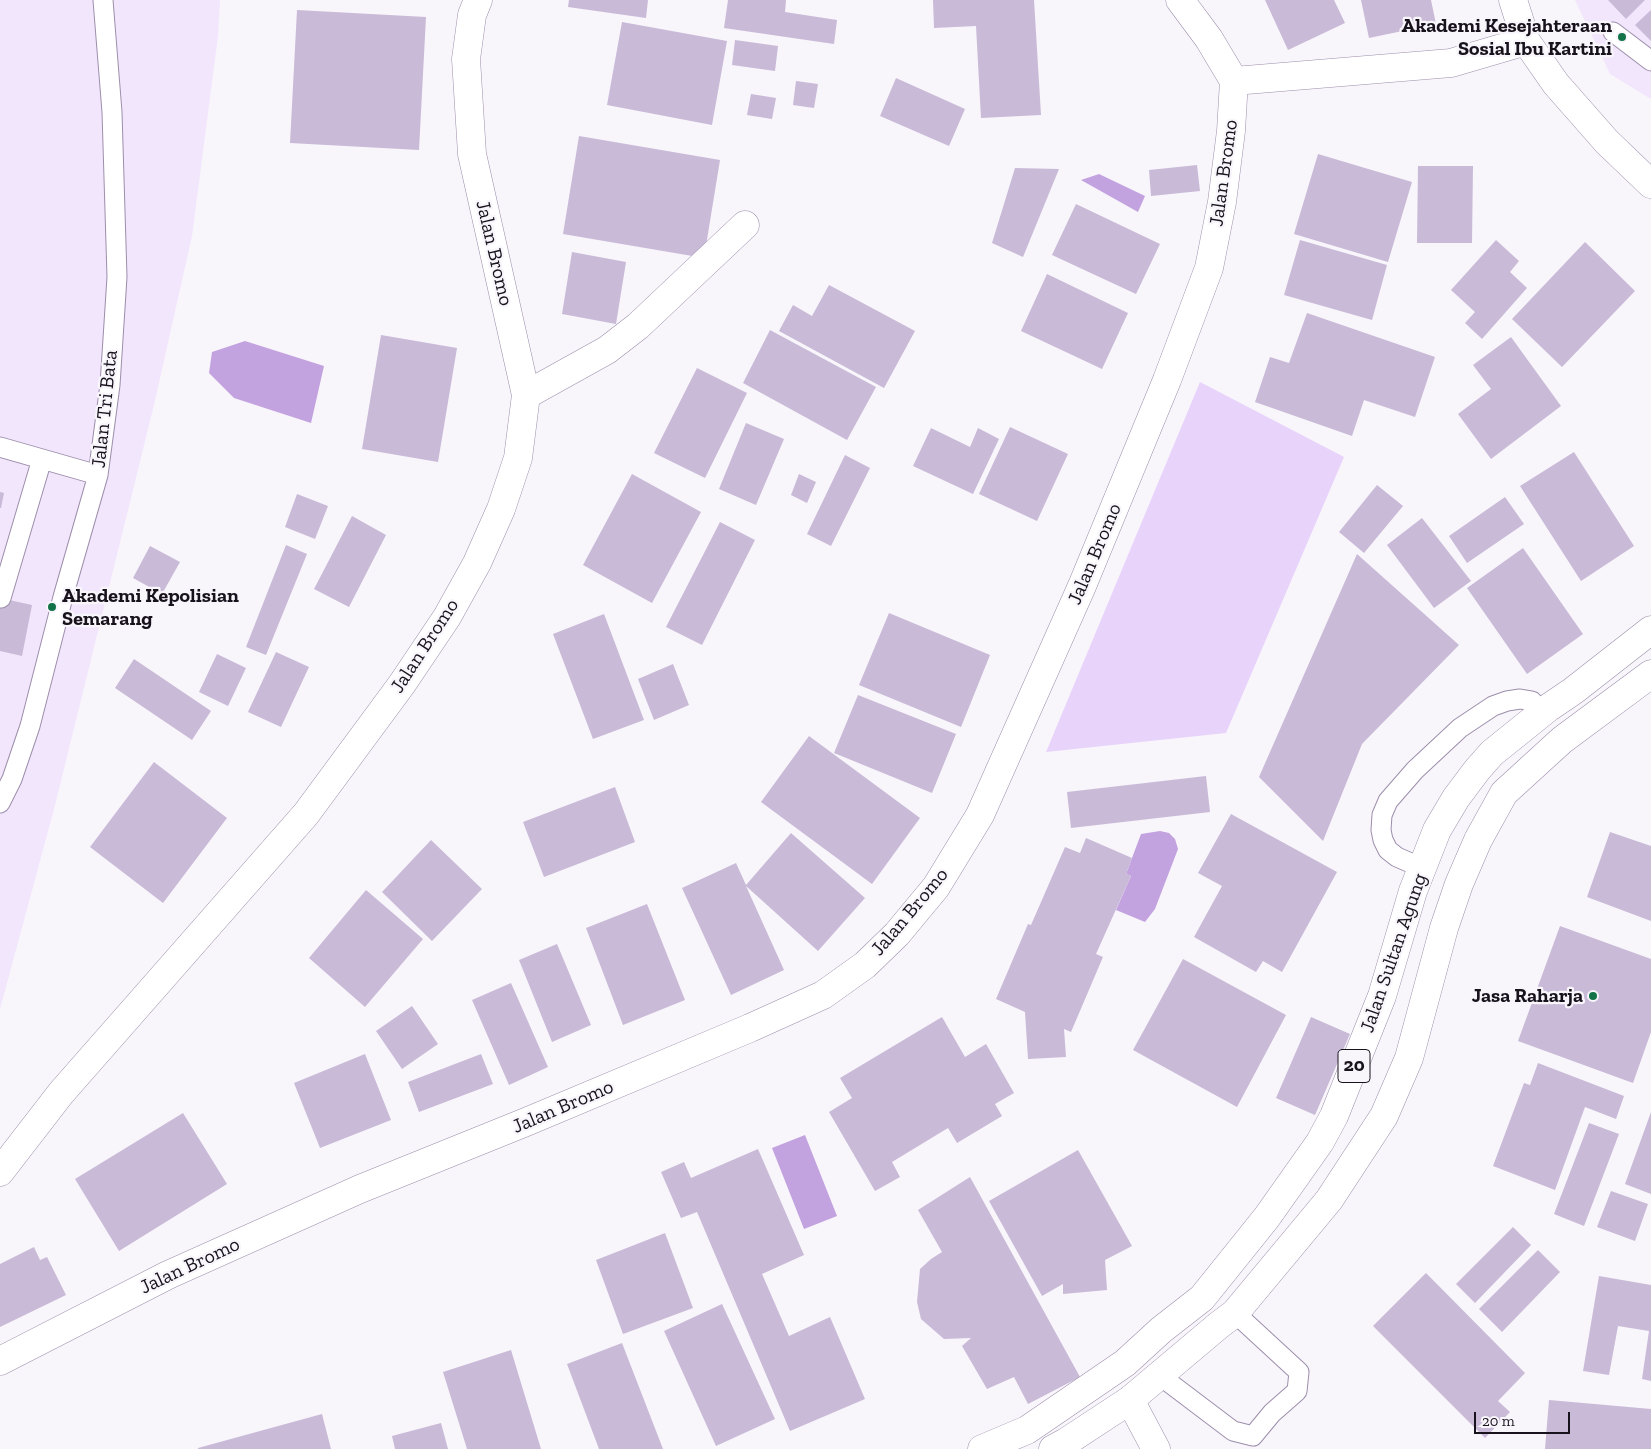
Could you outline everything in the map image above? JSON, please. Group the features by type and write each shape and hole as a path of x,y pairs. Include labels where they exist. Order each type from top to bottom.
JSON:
{"main road":[{"name":"Jalan Bromo","path":"0,1172 61,1093 306,814 402,684 447,617 478,563 501,509 518,458 526,395 472,154 466,59 472,14 478,0"},
{"path":"1180,0 1209,39 1234,81 1452,63 1526,41"},
{"path":"1513,0 1526,41 1556,84 1627,162 1651,184"},
{"name":"Jalan Bromo","path":"0,1361 168,1275 360,1189 526,1122 750,1028 823,995 865,965 897,934 936,887 980,815 1082,586 1167,380 1209,268 1222,202 1231,131 1234,81"},
{"path":"526,395 607,350 638,326 745,225"},
{"name":"Jalan Sultan Agung","path":"982,1449 1027,1430 1125,1363 1202,1298 1267,1217 1320,1142 1334,1116 1382,996 1413,891 1437,830 1456,798 1492,753 1541,713 1573,691 1651,630"},
{"name":"Jalan Sultan Agung","path":"1054,1449 1130,1400 1219,1325 1235,1314 1329,1200 1384,1116 1408,1058 1444,928 1459,884 1478,840 1504,793 1562,740 1651,674"},
{"path":"1130,1400 1156,1449"}],"lane":[{"name":"Jalan Tri Bata","path":"0,803 6,773 30,726 63,597 98,476 110,385 117,276 112,112 103,0"},
{"path":"1612,32 1651,61"},
{"path":"0,447 98,476"},
{"path":"1,598 42,459"},
{"path":"1422,868 1397,857 1388,850 1381,830 1382,815 1388,801 1415,770 1460,728 1493,706 1520,699 1532,701 1541,713"},
{"path":"1159,1375 1233,1431 1253,1436 1272,1413 1297,1391 1299,1372 1235,1314"}],"shaded area":[{"name":"Akademi Kepolisian Semarang","path":"0,0 220,0 218,36 192,236 154,405 54,809 0,1009"},
{"name":"Akademi Kesejahteraan Sosial Ibu Kartini","path":"1575,0 1651,0 1651,99 1610,74"},
{"path":"1099,174 1145,196 1138,212 1081,180"},
{"path":"245,341 324,366 311,423 234,398 209,373 212,352"},
{"path":"1200,382 1344,457 1226,733 1046,752"},
{"path":"1160,831 1169,833 1175,839 1178,849 1155,909 1145,922 1116,910 1131,876 1126,874 1141,834"},
{"path":"805,1135 837,1216 804,1229 772,1148"}],"building":[{"path":"569,0 648,0 646,18 568,7"},
{"path":"728,0 786,0 785,12 837,20 834,44 724,28"},
{"path":"933,0 1034,0 1041,115 981,118 976,26 934,28"},
{"path":"1265,0 1334,0 1345,23 1288,50"},
{"path":"1361,0 1431,0 1436,24 1369,38"},
{"path":"1608,0 1645,0 1626,19"},
{"path":"297,10 426,17 419,150 290,143"},
{"path":"1651,10 1651,41 1635,25"},
{"path":"622,22 727,41 712,125 607,105"},
{"path":"735,40 778,46 775,71 732,65"},
{"path":"896,78 965,109 949,146 880,116"},
{"path":"796,81 818,84 814,108 793,105"},
{"path":"751,94 776,98 772,119 747,115"},
{"path":"579,136 720,160 704,258 563,234"},
{"path":"1318,154 1412,182 1388,262 1294,234"},
{"path":"1197,165 1200,191 1151,196 1149,170"},
{"path":"1418,166 1473,166 1472,243 1417,243"},
{"path":"1015,168 1059,169 1023,257 992,243"},
{"path":"1076,204 1160,244 1136,294 1052,255"},
{"path":"1300,240 1387,265 1372,320 1284,295"},
{"path":"1496,240 1519,261 1510,272 1527,288 1482,339 1465,323 1475,312 1451,290"},
{"path":"1585,242 1635,291 1562,367 1512,319"},
{"path":"572,252 626,262 616,324 562,314"},
{"path":"1047,274 1128,313 1102,369 1021,331"},
{"path":"829,285 915,331 884,388 779,331 793,305 812,316"},
{"path":"1307,313 1435,357 1415,417 1364,400 1352,436 1255,402 1270,357 1289,363"},
{"path":"770,330 876,387 847,440 743,383"},
{"path":"381,335 457,348 438,462 362,449"},
{"path":"1511,337 1561,406 1491,459 1458,414 1491,389 1473,365"},
{"path":"697,368 747,393 705,478 654,453"},
{"path":"746,423 784,439 756,505 719,489"},
{"path":"1010,427 1068,454 1037,521 979,494"},
{"path":"931,428 970,447 978,428 999,439 973,494 913,466"},
{"path":"1574,452 1634,546 1581,581 1520,486"},
{"path":"845,455 870,468 831,546 807,534"},
{"path":"632,474 701,512 652,603 583,565"},
{"path":"799,474 816,482 807,503 791,495"},
{"path":"1377,485 1403,506 1364,553 1339,532"},
{"path":"0,492 4,493 1,508 0,508"},
{"path":"297,494 328,506 315,539 285,527"},
{"path":"1505,497 1524,524 1467,563 1449,536"},
{"path":"352,516 386,535 349,607 314,589"},
{"path":"1422,518 1471,581 1434,608 1387,545"},
{"path":"720,522 755,540 702,645 666,627"},
{"path":"286,545 307,554 266,655 246,647"},
{"path":"150,546 180,562 162,594 133,578"},
{"path":"1523,548 1583,634 1527,674 1467,588"},
{"path":"1357,554 1459,645 1362,744 1323,841 1259,777"},
{"path":"0,598 32,605 22,656 0,651"},
{"path":"889,613 990,655 961,727 859,685"},
{"path":"604,614 644,720 593,739 553,634"},
{"path":"276,652 309,667 281,727 248,712"},
{"path":"217,654 246,668 228,706 199,692"},
{"path":"134,659 211,711 192,740 115,688"},
{"path":"673,664 689,705 654,720 638,679"},
{"path":"858,695 956,734 932,793 834,753"},
{"path":"809,736 920,818 872,884 761,802"},
{"path":"154,762 227,818 163,903 90,847"},
{"path":"1206,776 1210,812 1071,828 1067,792"},
{"path":"615,787 635,842 544,877 523,822"},
{"path":"1231,814 1337,872 1282,972 1263,961 1256,972 1194,937 1222,886 1198,873"},
{"path":"1610,832 1651,846 1651,921 1587,897"},
{"path":"791,833 865,898 818,951 746,886 784,970 731,995 682,888 736,863 746,885"},
{"path":"1086,838 1132,858 1126,874 1131,876 1096,954 1103,957 1071,1032 1064,1029 1066,1057 1028,1059 1025,1012 996,999 1028,924 1031,925 1065,847 1080,853"},
{"path":"431,840 482,889 432,941 382,892"},
{"path":"366,890 423,939 365,1007 309,958"},
{"path":"647,904 685,1000 623,1025 586,928"},
{"name":"Jasa Raharja","path":"1560,926 1651,959 1651,1032 1633,1083 1518,1041"},
{"path":"557,944 591,1025 552,1042 519,960"},
{"path":"1183,959 1286,1015 1237,1107 1133,1050"},
{"path":"511,983 548,1067 509,1085 472,1000"},
{"path":"412,1006 438,1044 402,1069 376,1031"},
{"path":"942,1017 965,1057 986,1044 1014,1093 995,1104 1002,1116 957,1143 948,1128 892,1162 900,1177 875,1191 829,1112 852,1098 840,1078"},
{"path":"1311,1017 1350,1034 1315,1115 1276,1098"},
{"path":"365,1054 391,1120 320,1148 294,1083"},
{"path":"481,1054 493,1084 419,1112 408,1082"},
{"path":"1538,1063 1624,1096 1616,1119 1585,1107 1555,1190 1493,1166 1524,1083 1530,1085"},
{"path":"1651,1112 1651,1194 1625,1184"},
{"path":"183,1113 227,1184 119,1251 75,1179"},
{"path":"1589,1123 1619,1134 1584,1226 1554,1214"},
{"path":"758,1149 804,1255 762,1274 789,1336 830,1317 865,1399 790,1431 697,1212 681,1218 661,1172 684,1162 691,1178"},
{"path":"1078,1150 1132,1246 1105,1260 1107,1290 1063,1294 1063,1284 1042,1296 989,1201"},
{"path":"970,1177 1080,1377 1028,1404 1014,1377 987,1389 962,1346 971,1338 944,1339 921,1319 917,1302 920,1269 942,1252 918,1210"},
{"path":"1611,1191 1648,1204 1635,1241 1597,1227"},
{"path":"1513,1227 1531,1245 1475,1303 1456,1284"},
{"path":"665,1233 693,1308 623,1334 596,1260"},
{"path":"34,1247 40,1260 47,1257 66,1295 0,1327 0,1264"},
{"path":"1538,1250 1560,1272 1502,1332 1479,1309"},
{"path":"1426,1273 1525,1373 1498,1401 1510,1412 1485,1438 1373,1326"},
{"path":"1599,1276 1651,1285 1651,1381 1642,1379 1649,1331 1618,1326 1609,1375 1583,1371"},
{"path":"722,1304 775,1419 716,1446 664,1331"},
{"path":"622,1343 663,1449 599,1449 567,1364"},
{"path":"511,1350 541,1449 467,1449 443,1372"},
{"path":"1549,1400 1651,1409 1651,1449 1545,1449"},
{"path":"322,1414 331,1449 198,1449 198,1448"},
{"path":"441,1423 448,1449 395,1449 392,1436"}],"place":[{"name":"Akademi Kesejahteraan Sosial Ibu Kartini","path":"1622,37"},
{"name":"Akademi Kepolisian Semarang","path":"52,607"},
{"name":"Jasa Raharja","path":"1593,996"}]}
